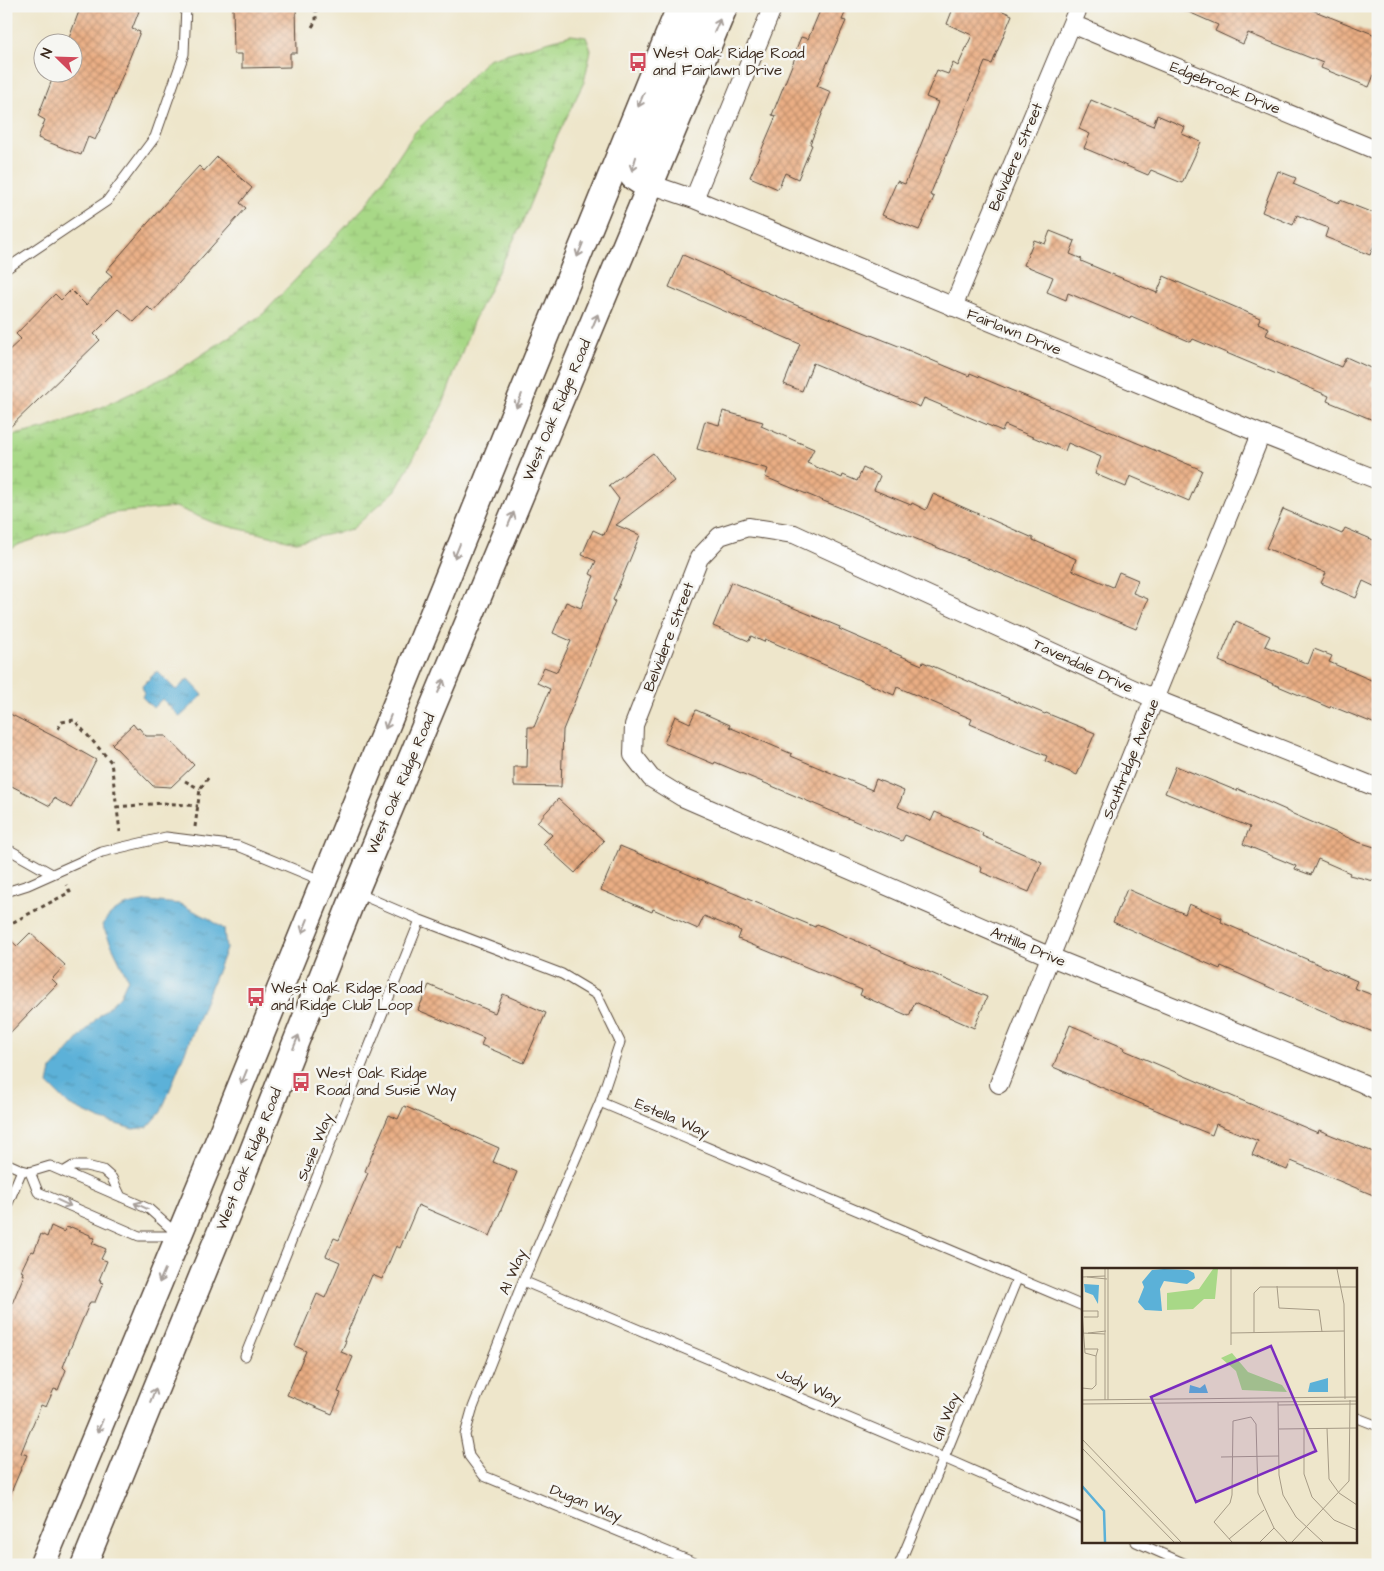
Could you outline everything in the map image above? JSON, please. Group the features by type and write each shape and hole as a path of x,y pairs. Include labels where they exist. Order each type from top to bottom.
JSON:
{"street":[{"path":"42,1565 179,1236 680,6"},
{"path":"650,184 633,177 631,170 701,6"},
{"name":"West Oak Ridge Road","path":"84,1565 233,1200 355,893 725,6"},
{"path":"694,199 773,6"},
{"name":"Belvidere Street","path":"953,307 1079,6"},
{"name":"Edgebrook Drive","path":"1072,24 1378,151"},
{"name":"Fairlawn Drive","path":"650,184 694,199 1261,434 1378,480"},
{"name":"Southridge Avenue","path":"999,1084 1261,434"},
{"name":"Belvidere Street","path":"682,797 651,778 634,755 634,725 699,558 720,536 748,527 794,534"},
{"name":"Tavendale Drive","path":"794,534 1155,699 1378,788"},
{"name":"Antilla Drive","path":"682,797 1051,957 1378,1091"},
{"path":"323,881 355,893"}],"lane":[{"path":"6,269 107,201 155,136 184,54 186,6"},
{"path":"6,892 28,885 102,852 166,837 238,846 323,881"},
{"path":"6,848 56,873"},
{"path":"355,893 562,974 597,995 620,1042 600,1102"},
{"name":"Susie Way","path":"245,1356 420,920"},
{"name":"Estella Way","path":"600,1102 1082,1306"},
{"name":"Al Way","path":"469,1456 464,1435 472,1410 523,1281 600,1102"},
{"path":"6,1163 26,1171 50,1166 149,1209 179,1236"},
{"path":"63,1172 73,1166 86,1166 103,1170 112,1178 121,1197"},
{"path":"26,1171 38,1192 140,1236 179,1236"},
{"path":"6,1208 26,1171"},
{"name":"Gil Way","path":"899,1565 1017,1279"},
{"name":"Jody Way","path":"523,1281 944,1458 1082,1519"},
{"path":"1356,1417 1378,1426"},
{"name":"Dugan Way","path":"469,1456 484,1476 700,1565"},
{"path":"1141,1544 1188,1565"}],"path":[{"path":"312,27 316,22 316,6"},
{"path":"58,729 62,722 74,720 111,762 122,848"},
{"path":"193,840 200,789 208,778"},
{"path":"185,781 200,789"},
{"path":"116,807 163,802 198,806"},
{"path":"6,926 70,892 56,873"}],"green space":[{"path":"571,35 586,37 591,50 584,82 556,139 522,223 473,322 443,404 396,490 352,529 296,542 214,523 176,507 114,513 20,544 6,552 6,437 47,428 102,407 176,372 263,314 367,204 415,132 488,59"}],"water":[{"path":"157,671 176,690 188,679 203,695 180,717 162,699 153,708 142,697 144,693 142,686"},
{"path":"148,901 180,904 208,918 224,929 226,949 161,1112 148,1127 133,1129 99,1119 69,1105 48,1084 51,1070 97,1018 120,996 128,979 102,925 122,907"}],"building":[{"path":"81,6 127,6 139,11 132,29 140,32 105,119 95,140 88,137 81,155 38,138 45,120 38,116 51,82 82,82 82,32 71,32"},
{"path":"233,6 296,6 297,53 290,53 290,67 242,68 242,54 234,54"},
{"path":"822,6 848,6 842,20 846,21 817,86 831,92 798,179 785,173 778,189 750,177 776,116 772,115 796,55 794,54 801,37 808,39"},
{"path":"954,6 991,6 1012,15 992,64 985,62 930,195 934,197 919,230 882,215 897,181 905,184 938,102 926,97 937,70 948,74 953,63 958,66 972,35 947,24"},
{"path":"1175,6 1302,6 1378,36 1378,42 1373,55 1378,58 1378,65 1369,87 1321,68 1323,63 1248,33 1243,44 1215,31 1218,25"},
{"path":"1091,100 1153,126 1157,115 1185,127 1182,134 1201,142 1182,183 1151,170 1148,175 1084,148 1090,134 1079,129"},
{"path":"217,157 252,188 240,203 246,208 153,312 148,307 134,322 119,309 94,334 100,340 6,431 6,353 21,339 16,334 55,294 61,300 71,290 86,305 112,276 106,271 176,191 199,166 204,171"},
{"path":"1278,171 1296,178 1293,184 1338,203 1340,200 1378,215 1378,235 1370,255 1325,237 1328,228 1297,215 1293,225 1262,212"},
{"path":"1050,231 1075,241 1070,254 1082,259 1081,261 1157,293 1164,276 1260,318 1258,323 1269,328 1266,335 1341,367 1346,357 1377,371 1371,385 1378,388 1378,422 1327,401 1329,396 1193,339 1191,342 1131,316 1130,319 1068,293 1066,300 1047,292 1053,277 1024,265 1034,240 1045,244"},
{"path":"683,255 798,306 969,376 970,373 1202,470 1189,501 1130,476 1126,487 1095,474 1101,457 1068,443 1065,451 1005,425 1002,431 924,398 920,407 813,363 802,391 784,384 800,344 669,287"},
{"path":"723,411 763,422 761,426 814,449 807,463 842,478 843,475 857,481 863,468 880,476 874,490 911,505 912,503 926,510 933,494 1076,559 1072,570 1113,587 1119,572 1138,580 1133,593 1148,599 1136,629 765,477 768,469 697,449 705,421 719,425"},
{"path":"653,453 674,481 616,525 640,535 563,730 561,787 514,786 514,767 527,767 528,727 534,727 550,689 537,683 544,667 557,672 571,641 553,633 566,602 581,608 594,576 590,574 596,561 582,555 593,530 604,535 619,499 609,486"},
{"path":"1283,509 1342,534 1345,528 1378,542 1378,588 1363,581 1356,598 1321,583 1326,573 1266,548"},
{"path":"731,582 840,627 839,629 922,665 923,662 1045,714 1095,733 1077,775 1045,761 1047,756 970,724 972,719 897,687 894,695 765,639 764,642 751,636 749,641 713,626"},
{"path":"1236,621 1270,636 1265,646 1308,664 1314,649 1332,656 1329,662 1378,683 1378,725 1331,706 1330,708 1219,661"},
{"path":"696,710 730,725 729,727 792,754 791,756 872,790 876,779 904,791 898,807 931,821 935,812 983,833 982,836 1042,862 1029,892 981,872 982,868 905,835 902,841 715,762 714,764 664,743 675,716 690,723"},
{"path":"6,712 96,760 71,808 54,798 50,806 6,783"},
{"path":"133,724 146,736 166,736 194,765 171,787 153,786 112,744"},
{"path":"1176,766 1237,791 1238,789 1358,842 1378,848 1378,882 1349,875 1350,873 1318,859 1311,875 1295,869 1296,866 1243,844 1250,827 1165,793"},
{"path":"558,799 604,841 575,873 543,844 552,835 537,822"},
{"path":"620,846 815,927 817,924 987,997 974,1028 915,1002 909,1016 860,995 862,990 738,939 741,931 704,916 698,929 653,909 652,912 601,890"},
{"path":"1127,889 1185,914 1189,904 1222,918 1221,922 1357,981 1354,988 1378,997 1378,1034 1221,966 1220,969 1113,922"},
{"path":"30,933 65,965 52,979 57,984 6,1037 6,936 17,946"},
{"path":"429,985 495,1013 503,994 546,1013 524,1063 481,1045 484,1038 418,1010"},
{"path":"1070,1025 1318,1133 1319,1130 1378,1154 1378,1197 1291,1161 1287,1170 1252,1155 1258,1141 1216,1124 1212,1135 1053,1067"},
{"path":"404,1106 499,1148 493,1162 517,1172 490,1236 418,1205 400,1248 396,1246 382,1279 372,1275 344,1340 346,1341 341,1352 353,1357 338,1392 341,1393 332,1414 287,1395 306,1351 295,1346 317,1294 325,1298 340,1262 326,1256 334,1238 339,1240 368,1173 365,1171 389,1115 398,1119"},
{"path":"51,1226 64,1232 66,1227 71,1227 95,1238 92,1243 106,1249 101,1259 107,1261 99,1280 103,1283 95,1302 90,1302 70,1349 63,1367 66,1370 58,1390 54,1389 46,1407 41,1405 25,1443 21,1453 27,1455 6,1504 6,1318 24,1275 22,1275 23,1272 21,1271 29,1254 32,1251 34,1252 41,1234 47,1237"}],"place":[{"name":"West Oak Ridge Road and Fairlawn Drive","path":"638,62"},
{"name":"West Oak Ridge Road and Ridge Club Loop","path":"256,997"},
{"name":"West Oak Ridge Road and Susie Way","path":"301,1082"}]}
